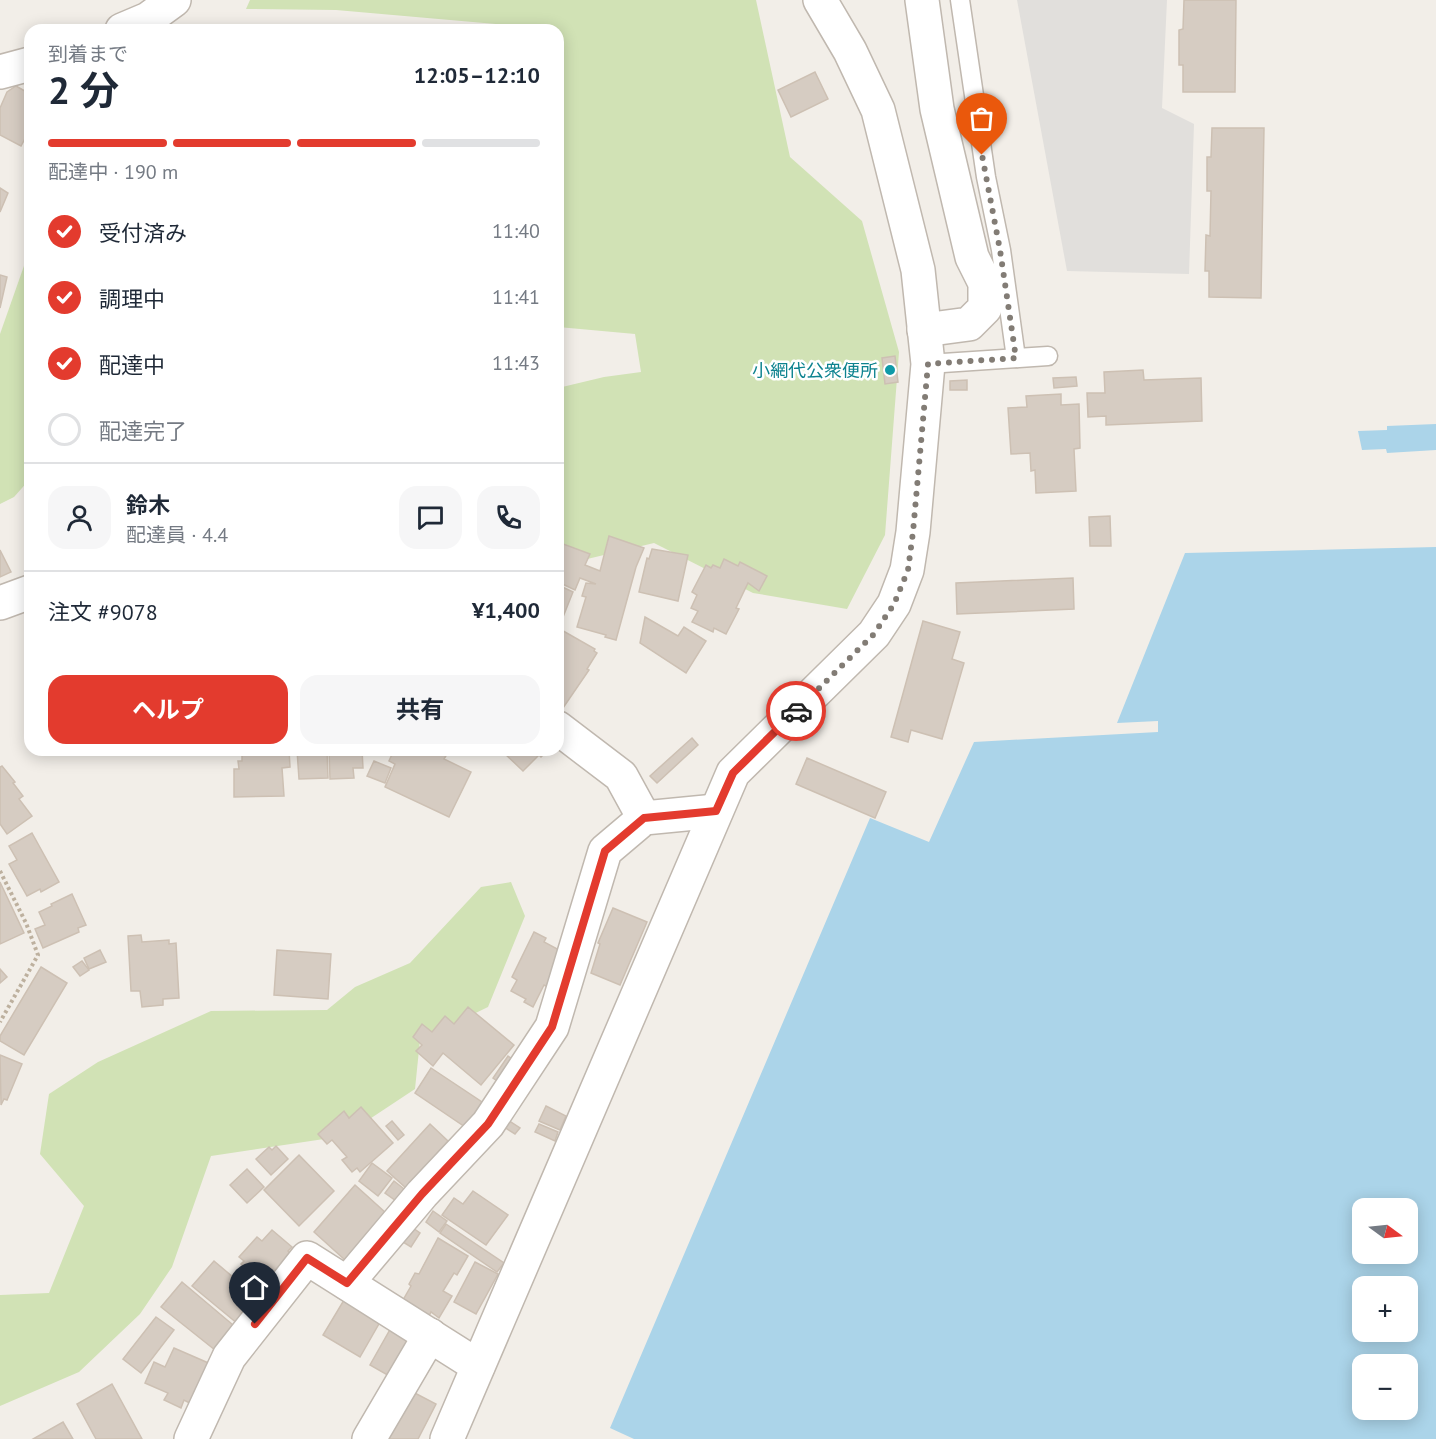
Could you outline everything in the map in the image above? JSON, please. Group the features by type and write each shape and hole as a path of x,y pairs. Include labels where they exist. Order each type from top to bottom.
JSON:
{"street":[{"path":"136,24 148,19 174,0"},
{"path":"447,1439 733,773 874,634 894,604 908,570 928,364 918,270 878,110 850,51 820,0"},
{"path":"922,0 937,109 972,257 985,283 985,308 969,324 924,330"},
{"path":"0,72 24,66"},
{"path":"0,603 24,594"},
{"path":"564,733 621,776 644,818"},
{"path":"347,1283 422,1194 488,1124 552,1027 605,851 644,818 716,811"},
{"path":"191,1439 229,1356 307,1258 478,1366"},
{"path":"369,1439 430,1335"}],"lane":[{"path":"960,0 1016,358"},
{"path":"928,364 1048,356"}],"path":[{"path":"0,871 26,923 38,955 0,1022"}],"green space":[{"path":"250,0 756,0 790,157 862,221 899,352 885,535 847,609 753,593 654,543 564,565 564,387 604,377 641,372 635,334 564,328 564,24 496,24 336,10 246,9"},
{"path":"24,266 24,486 14,497 0,504 0,334"},
{"path":"511,882 525,916 488,1007 420,1040 415,1089 344,1136 211,1156 172,1267 140,1314 79,1372 0,1406 0,1295 49,1293 84,1206 40,1154 49,1094 98,1062 211,1011 327,1010 355,987 410,963 481,887"}],"shaded area":[{"path":"1017,0 1167,0 1162,108 1194,124 1189,274 1067,271"}],"water":[{"path":"1436,424 1436,450 1387,453 1386,449 1362,450 1358,431 1387,430 1387,426"},
{"path":"1436,547 1436,1439 634,1439 610,1428 870,818 929,842 974,742 1158,732 1158,721 1117,723 1185,553"}],"building":[{"path":"1184,0 1236,0 1235,92 1183,92 1183,65 1179,65 1179,30 1183,29"},
{"path":"815,72 828,99 791,117 778,90"},
{"path":"16,86 24,91 24,140 21,146 0,135 0,108 7,92"},
{"path":"1212,128 1264,128 1261,298 1209,297 1209,271 1205,271 1206,235 1210,236 1211,191 1207,191 1207,157 1211,157"},
{"path":"0,188 8,193 0,212"},
{"path":"0,275 7,277 0,308"},
{"name":"小網代公衆便所","path":"895,356 898,382 885,384 882,358"},
{"path":"1143,370 1144,380 1201,378 1202,421 1106,425 1106,416 1088,417 1087,393 1105,393 1104,372"},
{"path":"1076,377 1077,386 1054,388 1053,378"},
{"path":"967,380 967,390 950,390 950,381"},
{"path":"1061,394 1061,405 1079,404 1080,448 1074,449 1076,491 1036,493 1035,470 1031,471 1030,453 1011,454 1008,408 1027,407 1026,396"},
{"path":"1110,516 1111,546 1090,546 1089,517"},
{"path":"609,536 644,548 636,567 616,640 577,627 586,597 582,596 586,583 596,584 580,578 575,590 564,585 564,544 590,554 585,565 600,571"},
{"path":"652,549 688,555 678,601 639,592 647,558 649,559"},
{"path":"0,550 11,572 0,577"},
{"path":"724,559 738,566 740,562 767,576 759,591 748,583 736,608 739,609 726,634 714,628 713,632 692,622 698,611 691,608 697,595 692,592 706,565 711,568 713,565 720,568"},
{"path":"1073,578 1074,609 957,614 956,583"},
{"path":"564,588 573,592 564,614"},
{"path":"645,617 678,636 684,627 706,641 686,673 640,643"},
{"path":"923,621 960,632 952,659 964,663 942,739 911,730 908,742 891,737"},
{"path":"564,631 595,649 597,653 587,669 589,670 564,707"},
{"path":"692,738 698,745 657,783 650,776"},
{"path":"242,756 289,756 290,767 282,768 284,796 234,797 234,769 239,769 238,761 242,761"},
{"path":"297,756 327,756 328,778 299,779"},
{"path":"329,756 362,756 363,768 353,768 354,778 330,779"},
{"path":"391,756 446,756 444,759 471,772 449,817 385,787 395,764 389,761"},
{"path":"507,756 538,756 523,771"},
{"path":"807,758 886,792 875,818 796,784"},
{"path":"374,761 391,768 385,783 367,776"},
{"path":"2,766 15,782 13,783 23,796 19,799 32,816 7,834 0,824 0,767"},
{"path":"32,833 59,882 41,892 40,889 27,896 9,864 17,860 9,846"},
{"path":"0,882 24,933 0,944"},
{"path":"72,894 86,925 78,928 79,932 43,948 35,929 45,925 39,912"},
{"path":"613,908 647,922 620,985 591,973 600,944 598,943"},
{"path":"534,932 546,938 544,942 563,952 550,988 544,985 533,1007 524,1002 526,999 511,991 517,980 512,977"},
{"path":"141,935 142,942 169,940 169,944 176,943 179,998 163,999 163,1005 142,1007 140,991 131,991 128,936"},
{"path":"100,950 106,962 89,969 84,958"},
{"path":"277,950 331,954 328,999 274,995"},
{"path":"82,961 89,970 80,976 73,967"},
{"path":"41,967 67,983 24,1055 0,1041 0,1036"},
{"path":"0,969 7,977 0,983"},
{"path":"468,1007 514,1045 481,1085 443,1053 433,1066 416,1051 422,1045 413,1037 422,1024 432,1032 445,1016 454,1024"},
{"path":"0,1055 22,1064 7,1100 4,1099 1,1105"},
{"path":"508,1056 519,1064 504,1086 493,1078"},
{"path":"431,1068 491,1108 474,1133 415,1093"},
{"path":"546,1106 566,1116 560,1130 539,1121"},
{"path":"361,1107 393,1143 360,1172 357,1168 352,1172 342,1160 347,1157 332,1140 327,1144 318,1134 344,1111 349,1118"},
{"path":"508,1120 520,1128 515,1134 504,1127"},
{"path":"392,1121 404,1135 398,1140 386,1126"},
{"path":"430,1124 448,1141 437,1154 444,1160 406,1188 387,1171"},
{"path":"539,1124 558,1132 555,1141 535,1132"},
{"path":"276,1146 288,1159 271,1175 256,1159 269,1147 272,1150"},
{"path":"299,1155 334,1191 299,1226 264,1190"},
{"path":"372,1163 392,1178 378,1196 359,1181"},
{"path":"247,1169 264,1187 247,1203 230,1185"},
{"path":"394,1181 408,1192 399,1203 385,1193"},
{"path":"355,1185 386,1213 345,1260 314,1232"},
{"path":"473,1191 508,1215 486,1245 442,1215 454,1198 463,1204"},
{"path":"433,1211 447,1221 439,1232 426,1222"},
{"path":"446,1224 504,1263 497,1272 440,1233"},
{"path":"413,1228 420,1233 411,1247 403,1242"},
{"path":"272,1230 292,1247 288,1251 295,1258 268,1289 241,1264 244,1261 239,1257 257,1237 262,1241"},
{"path":"438,1238 468,1256 457,1275 454,1273 443,1291 452,1296 439,1318 431,1312 429,1316 403,1300 415,1273 419,1274"},
{"path":"214,1261 253,1294 247,1300 253,1306 238,1324 192,1286"},
{"path":"475,1262 498,1274 476,1314 454,1302"},
{"path":"182,1282 239,1330 220,1354 161,1307"},
{"path":"344,1300 380,1322 360,1357 323,1335"},
{"path":"156,1317 174,1330 141,1373 123,1359"},
{"path":"392,1326 414,1339 391,1377 370,1365"},
{"path":"174,1348 213,1365 195,1406 184,1400 181,1408 164,1400 168,1393 145,1383 154,1362 165,1367"},
{"path":"112,1384 142,1439 96,1439 77,1404"},
{"path":"409,1390 436,1404 418,1439 385,1439"},
{"path":"63,1422 73,1439 33,1439"}],"way so far":[{"path":"796,711 874,634 894,604 908,570 928,364 1016,358 1000,250 982,155"}],"place":[{"name":"小網代公衆便所","path":"890,370"}],"route":[{"path":"255,1324 307,1258 347,1283 422,1194 488,1124 552,1027 605,851 644,818 716,811 733,773 796,711"}]}
